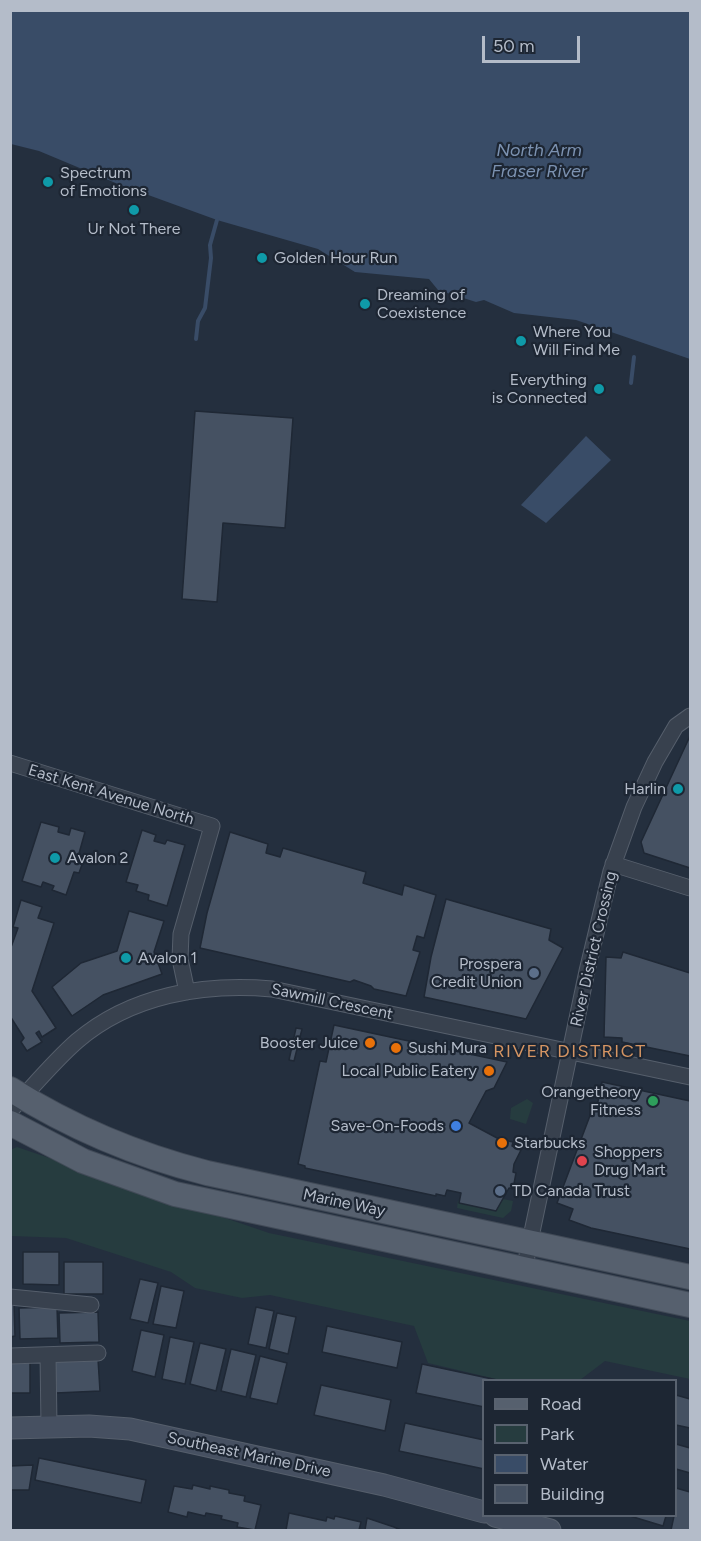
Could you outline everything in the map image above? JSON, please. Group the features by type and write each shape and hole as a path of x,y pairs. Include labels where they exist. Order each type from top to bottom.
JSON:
{"main road":[{"name":"Marine Way","path":"15,1099 113,1144 159,1161 690,1277"},
{"name":"Marine Way","path":"10,1123 83,1161 175,1194 690,1305"}],"street":[{"name":"River District Crossing","path":"524,1270 595,933 614,864 634,807 655,762 676,726 690,716"},
{"name":"East Kent Avenue North","path":"10,763 212,826 182,934 180,959 186,992"},
{"path":"614,864 690,888"},
{"name":"Sawmill Crescent","path":"15,1099 77,1041 103,1023 138,1004 186,992 246,987 272,988 690,1077"},
{"path":"10,1297 91,1305"},
{"path":"10,1356 98,1353"},
{"path":"48,1355 49,1426"},
{"name":"Southeast Marine Drive","path":"10,1428 89,1426 130,1429 384,1485 482,1512"},
{"path":"506,1522 550,1530"}],"green space":[{"path":"527,1099 533,1103 526,1124 510,1119 511,1108"},
{"path":"17,1147 269,1233 690,1321 690,1379 605,1361 581,1379 496,1379 428,1363 414,1326 270,1295 242,1298 195,1288 171,1272 66,1238 11,1236 10,1150"},
{"path":"503,1199 513,1201 511,1211 503,1218 457,1208 458,1200 460,1203 496,1211"}],"water":[{"name":"North Arm Fraser River","path":"10,11 690,11 690,359 576,320 514,313 484,300 476,302 438,290 429,279 355,272 318,249 217,220 118,184 39,151 11,144"},
{"path":"586,436 611,460 546,523 521,505"}],"building":[{"path":"195,411 293,418 285,528 223,523 217,602 182,599"},
{"name":"Harlin","path":"690,736 690,868 644,853 641,842"},
{"name":"Avalon 2","path":"41,822 59,827 58,832 69,835 71,828 85,832 78,857 84,859 79,873 74,872 66,895 52,890 54,886 43,882 41,887 22,881"},
{"name":"Avalon 2","path":"142,830 156,835 154,841 165,844 167,840 185,845 167,906 148,900 149,895 136,891 138,885 126,882"},
{"path":"230,832 268,844 266,853 280,857 283,848 366,872 363,883 402,895 404,885 436,895 424,938 417,936 413,950 420,952 406,996 374,989 354,980 350,982 200,948 207,913"},
{"path":"446,899 551,929 549,940 563,948 526,1019 424,997 431,957"},
{"path":"21,900 42,907 38,918 54,923 32,991 56,1028 42,1037 39,1031 36,1033 42,1042 27,1051 21,1042 24,1038 10,1016 10,950 18,928 13,927"},
{"name":"Avalon 1","path":"129,911 164,921 154,952 162,974 103,995 72,1016 52,987 81,963 117,951"},
{"path":"623,952 690,973 690,1056 622,1042 622,1038 604,1037 606,957 621,958"},
{"path":"334,1025 507,1062 494,1088 486,1091 469,1123 499,1139 513,1142 512,1146 521,1150 514,1164 513,1172 516,1173 513,1189 509,1188 496,1211 459,1203 461,1193 447,1190 445,1196 436,1194 436,1196 305,1168 298,1164 320,1061 326,1062"},
{"path":"296,1028 302,1029 294,1061 289,1060"},
{"path":"602,1082 690,1101 690,1249 591,1228 569,1220 573,1209 557,1203 594,1105 597,1106"},
{"path":"23,1252 59,1252 59,1285 23,1284"},
{"path":"64,1262 103,1262 103,1294 64,1294"},
{"path":"140,1279 158,1283 148,1323 130,1319"},
{"path":"161,1286 184,1291 176,1328 153,1324"},
{"path":"10,1305 14,1305 15,1336 10,1337"},
{"path":"57,1307 58,1338 20,1339 19,1308"},
{"path":"256,1307 274,1311 266,1348 248,1344"},
{"path":"98,1312 99,1342 60,1343 59,1313"},
{"path":"277,1313 296,1317 288,1354 269,1349"},
{"path":"327,1326 402,1342 397,1368 322,1352"},
{"path":"141,1330 164,1335 155,1377 132,1371"},
{"path":"170,1337 194,1342 185,1384 162,1379"},
{"path":"200,1343 226,1349 216,1391 190,1384"},
{"path":"231,1349 256,1355 246,1397 221,1391"},
{"path":"260,1356 287,1363 277,1404 250,1398"},
{"path":"98,1359 100,1391 56,1393 54,1361"},
{"path":"10,1361 30,1361 30,1393 10,1393"},
{"path":"422,1364 492,1379 482,1379 482,1407 416,1393"},
{"path":"321,1385 391,1400 385,1431 314,1415"},
{"path":"677,1395 690,1399 690,1428 677,1425"},
{"path":"405,1423 482,1440 482,1469 399,1451"},
{"path":"677,1444 690,1448 690,1473 677,1469"},
{"path":"39,1458 146,1480 141,1503 35,1480"},
{"path":"33,1465 29,1490 10,1490 10,1466"},
{"path":"193,1485 229,1490 229,1493 245,1496 244,1501 261,1505 255,1530 237,1527 238,1523 221,1519 222,1516 206,1513 205,1516 188,1512 187,1517 168,1512 174,1486 192,1489"},
{"path":"677,1488 690,1492 690,1530 671,1530 674,1517 677,1517"},
{"path":"289,1513 326,1521 327,1517 334,1519 335,1516 361,1522 359,1530 286,1530"},
{"path":"633,1517 666,1517 663,1526"},
{"path":"367,1518 394,1527 401,1530 365,1530"}],"waterway":[{"path":"196,339 198,321 205,308 211,258 210,245 217,220"},
{"path":"631,383 634,357"}],"place":[{"name":"Spectrum of Emotions","path":"48,182"},
{"name":"Ur Not There","path":"134,210"},
{"name":"Golden Hour Run","path":"262,258"},
{"name":"Dreaming of Coexistence","path":"365,304"},
{"name":"Where You Will Find Me","path":"521,341"},
{"name":"Everything is Connected","path":"599,389"},
{"name":"Harlin","path":"678,789"},
{"name":"Avalon 2","path":"55,858"},
{"name":"Avalon 1","path":"126,958"},
{"name":"Prospera Credit Union","path":"534,973"},
{"name":"Booster Juice","path":"370,1043"},
{"name":"Sushi Mura","path":"396,1048"},
{"name":"Local Public Eatery","path":"489,1071"},
{"name":"Orangetheory Fitness","path":"653,1101"},
{"name":"Save-On-Foods","path":"456,1126"},
{"name":"Starbucks","path":"502,1143"},
{"name":"Shoppers Drug Mart","path":"582,1161"},
{"name":"TD Canada Trust","path":"500,1191"}],"district":[{"name":"RIVER DISTRICT","path":"570,1052"}]}
